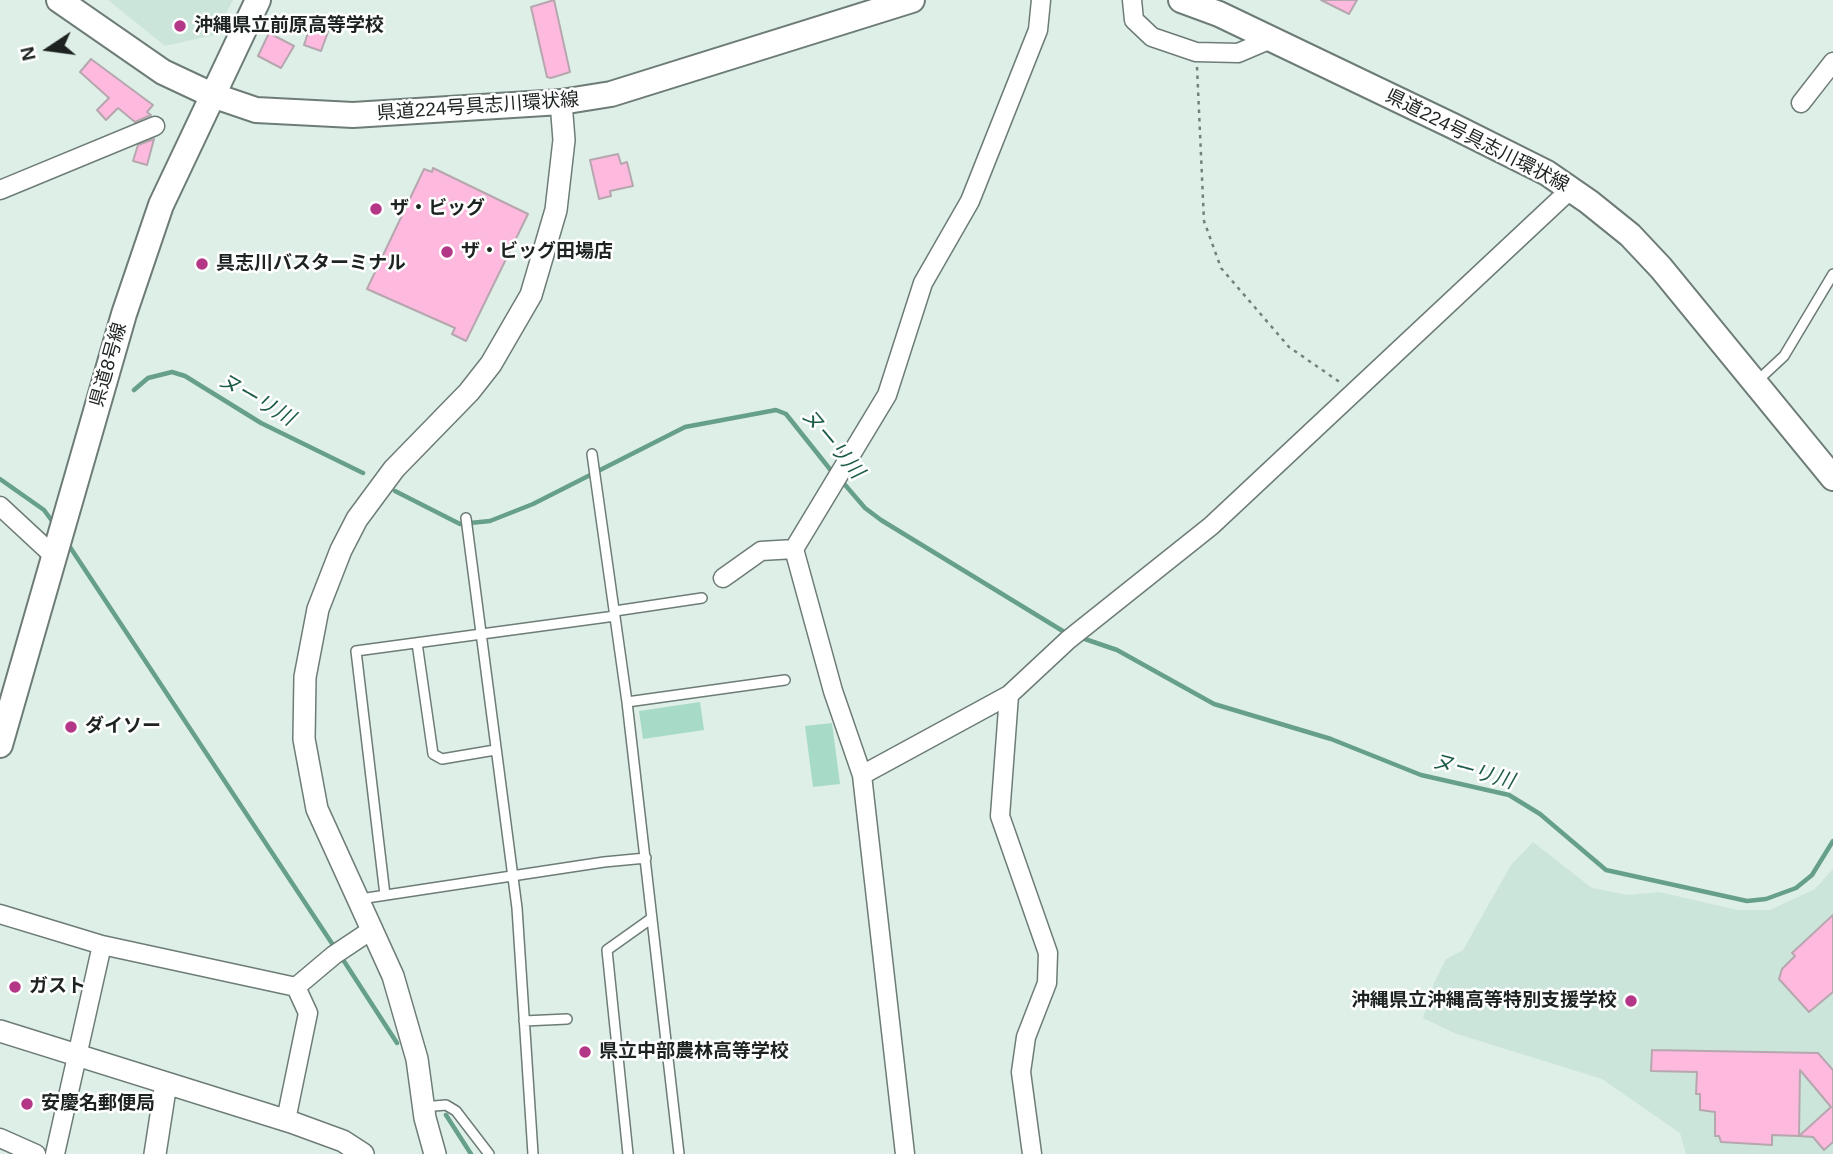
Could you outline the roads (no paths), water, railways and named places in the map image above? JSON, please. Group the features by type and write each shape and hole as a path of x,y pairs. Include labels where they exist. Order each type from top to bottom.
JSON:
{"main road":[{"name":"県道224号具志川環状線","path":"60,0 163,72 212,95 256,110 300,114 412,113 561,102 660,81 912,0"},
{"name":"県道8号線","path":"0,745 124,314 161,205 258,0"},
{"name":"県道224号具志川環状線","path":"1181,0 1221,7 1271,39 1454,126 1571,189 1630,235 1833,478"}],"street":[{"path":"905,1154 862,775 833,691 794,549 887,395 923,283 970,201 1038,30 1041,0"},
{"path":"1132,0 1134,20 1152,37 1196,52 1238,53 1271,39"},
{"path":"1801,103 1833,62"},
{"path":"435,1154 423,1107 417,1059 406,1018 373,929 328,839 308,773 304,740 305,687 318,610 341,550 363,511 394,469 484,373 531,295 556,210 564,140 561,102"},
{"path":"0,190 155,126"},
{"path":"862,775 1009,695 1068,640 1211,526 1352,390 1571,189"},
{"path":"0,506 56,555"},
{"path":"723,578 761,551 794,549"},
{"path":"1009,695 1000,816 1048,953 1047,983 1027,1037 1021,1072 1032,1154"},
{"path":"0,914 102,945 296,987"},
{"path":"296,987 334,955 373,929"},
{"path":"55,1154 102,945"},
{"path":"286,1120 309,1013 296,987"},
{"path":"0,1031 286,1120 343,1141 363,1154"},
{"path":"155,1154 166,1083"},
{"path":"0,1138 36,1154"}],"lane":[{"path":"1755,383 1784,356 1833,274"},
{"path":"592,454 627,702 679,1154"},
{"path":"466,519 510,876 517,908 533,1154"},
{"path":"385,895 356,652 481,635 702,598"},
{"path":"417,643 433,754 442,759 495,750"},
{"path":"627,702 785,680"},
{"path":"358,900 646,858"},
{"path":"628,1154 607,950 652,918"},
{"path":"524,1021 566,1019"},
{"path":"423,1107 446,1105 456,1111 489,1154"}],"waterway":[{"name":"ヌーリ川","path":"134,390 148,378 172,372 185,376 261,423 363,473"},
{"name":"ヌーリ川","path":"395,491 460,524 490,521 533,504 685,427 776,410 786,414 833,473"},
{"path":"0,479 44,510 55,525"},
{"name":"ヌーリ川","path":"840,479 865,508 881,520 1066,633"},
{"path":"66,541 335,948"},
{"name":"ヌーリ川","path":"1079,637 1117,650 1214,704 1331,739 1421,775 1509,795 1540,814 1606,870 1747,901 1766,899 1796,888 1812,875 1833,841"},
{"path":"340,955 397,1043"},
{"path":"446,1115 471,1154"}],"place":[{"name":"沖縄県立前原高等学校","path":"180,26"},
{"name":"ザ・ビッグ","path":"376,209"},
{"name":"ザ・ビッグ田場店","path":"447,252"},
{"name":"具志川バスターミナル","path":"202,264"},
{"name":"ダイソー","path":"71,727"},
{"name":"ガスト","path":"15,987"},
{"name":"沖縄県立沖縄高等特別支援学校","path":"1631,1001"},
{"name":"県立中部農林高等学校","path":"585,1052"},
{"name":"安慶名郵便局","path":"27,1104"}]}
